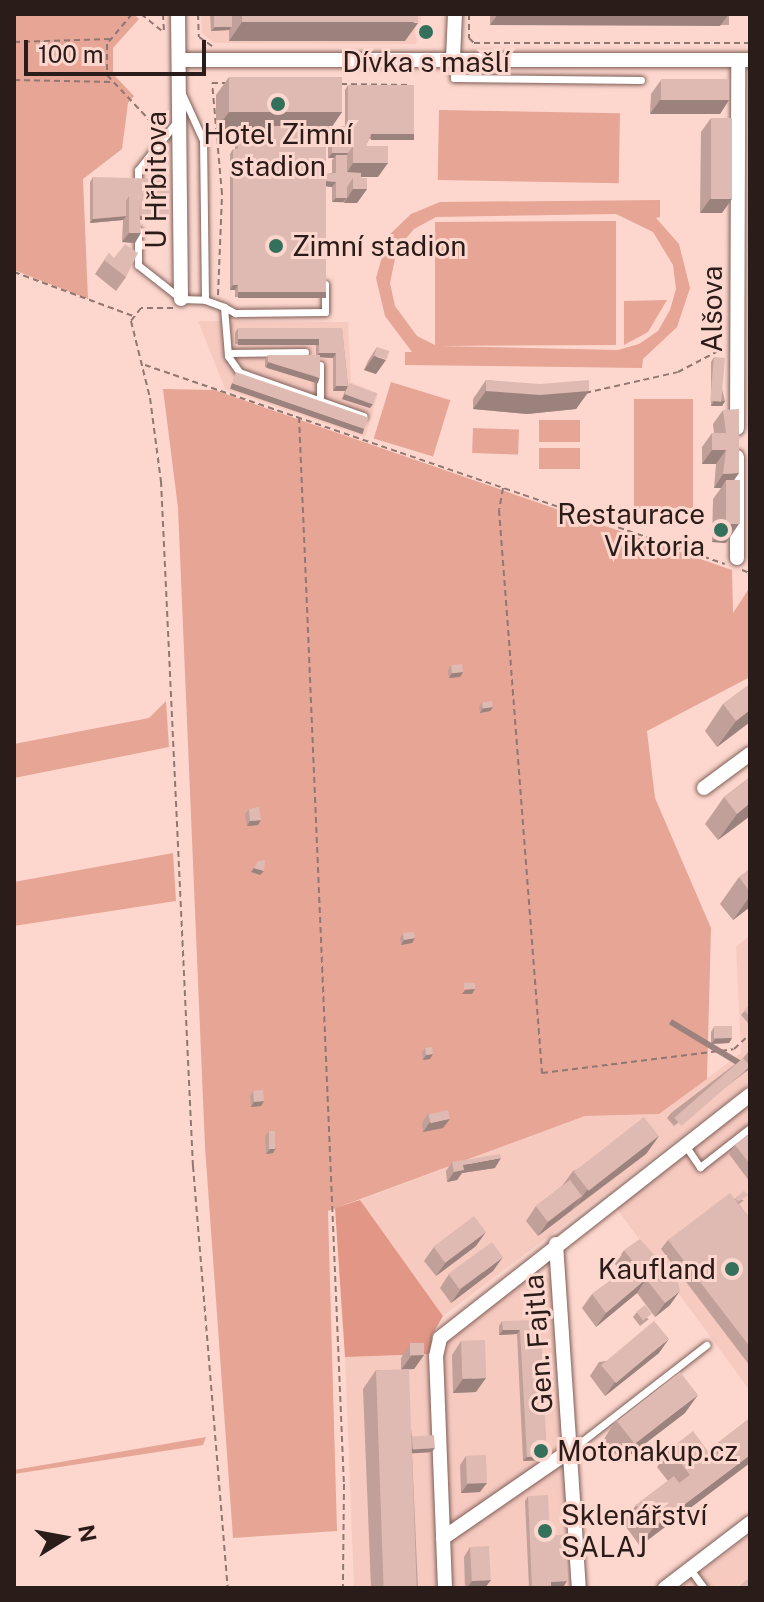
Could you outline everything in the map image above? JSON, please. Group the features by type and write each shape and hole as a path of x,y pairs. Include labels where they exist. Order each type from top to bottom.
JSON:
{"street":[{"name":"U Hřbitova","path":"178,14 182,94 174,112 181,299"},
{"path":"453,59 455,14"},
{"path":"181,60 744,60"},
{"name":"Alšova","path":"737,558 744,471 738,344 744,288 744,60"},
{"path":"704,788 750,754"},
{"name":"Gen. Fajtla","path":"579,1588 556,1244 750,1095"},
{"path":"445,1588 436,1356 440,1338 556,1244"},
{"path":"443,1538 572,1449"},
{"path":"665,1588 750,1523"}],"lane":[{"path":"453,59 454,78 641,80"},
{"path":"182,94 203,140 205,300"},
{"path":"138,202 138,170 174,112"},
{"path":"138,217 138,265 181,299 205,300 235,313 325,312 325,270"},
{"path":"224,307 228,353 239,372 363,416"},
{"path":"228,353 305,352"},
{"path":"320,365 320,401"},
{"path":"685,1145 700,1167 750,1128"},
{"path":"572,1449 706,1345"},
{"path":"690,1569 704,1588"}],"path":[{"path":"132,14 111,39 107,75 154,125 174,112"},
{"path":"141,14 164,31"},
{"path":"163,14 167,45"},
{"path":"469,14 469,38 474,43 750,43"},
{"path":"187,29 199,28"},
{"path":"14,42 111,39"},
{"path":"205,300 221,294 222,194 212,128 216,68"},
{"path":"14,80 114,82"},
{"path":"216,83 229,83"},
{"path":"340,84 412,85"},
{"path":"14,272 133,316"},
{"path":"133,316 146,307 174,308 181,299"},
{"path":"133,316 144,365 161,481 193,1166 228,1588"},
{"path":"582,393 678,372 738,344"},
{"path":"144,365 750,573"},
{"path":"299,417 344,1484 343,1588"},
{"path":"503,488 499,510 542,1073 734,1049 750,1034"}],"shaded area":[{"path":"14,14 134,14 139,19 113,48 113,74 134,96 128,103 122,149 83,179 88,299 14,270"},
{"path":"201,14 422,14 416,44 214,43 202,33"},
{"path":"439,110 620,113 619,183 438,180"},
{"path":"660,200 660,217 656,218 679,244 690,288 677,327 643,359 642,368 405,365 405,352 412,352 385,316 376,278 388,236 411,214 440,202","holes":["616,214 653,232 673,265 676,289 670,310 658,331 639,344 618,350 438,346 616,345 616,221 435,222 435,345 417,336 395,306 390,283 397,249 414,229 436,217"]},
{"path":"667,300 648,332 624,345 624,301"},
{"path":"198,321 348,322 351,382 378,394 365,437 225,389"},
{"path":"391,382 450,400 433,457 374,438"},
{"path":"163,389 214,390 732,570 733,613 750,587 750,677 647,731 655,798 711,928 707,1079 659,1114 585,1116 328,1211 337,1531 233,1538 205,1147 178,508"},
{"path":"634,399 693,399 693,508 634,508"},
{"path":"539,420 580,420 580,442 539,442"},
{"path":"473,428 519,430 518,455 472,453"},
{"path":"539,448 580,448 580,469 539,469"},
{"path":"166,701 169,747 14,778 14,744 149,718"},
{"path":"173,853 176,901 14,926 14,882"},
{"path":"750,935 750,1084 443,1316 360,1200 585,1116 659,1114 741,1053 736,947"},
{"path":"750,1104 750,1391 617,1209"},
{"path":"360,1200 443,1316 432,1335 430,1354 345,1357 335,1208"},
{"path":"537,1269 552,1281 572,1588 354,1588 345,1357 430,1354"},
{"path":"206,1437 203,1445 14,1474 14,1470"},
{"path":"750,1535 750,1588 680,1588"}],"building":[{"path":"214,14 232,14 232,27 214,27"},
{"path":"242,14 418,14 418,22 242,22"},
{"path":"229,77 342,77 342,112 229,112"},
{"path":"661,79 729,79 729,100 661,100"},
{"name":"Zimní stadion","path":"348,85 414,85 414,134 371,134 366,146 353,146 348,153 332,153 332,136 314,131 314,139 326,139 326,174 336,173 336,155 347,155 347,172 361,173 361,178 353,178 347,187 347,198 336,198 336,182 326,181 326,292 238,292 238,285 233,285 233,149 238,149 238,139 261,139 261,131 270,131 270,126 348,126"},
{"path":"711,118 732,118 732,199 711,199"},
{"path":"353,146 388,146 388,163 353,163"},
{"path":"93,177 169,179 169,216 140,216 138,192 126,201 126,216 93,219"},
{"path":"353,178 367,178 367,189 353,189"},
{"path":"138,192 141,233 129,233 129,196"},
{"path":"125,244 138,253 126,277 104,260 109,253 114,258"},
{"path":"238,328 342,328 348,386 336,386 336,353 319,353 319,339 238,339"},
{"path":"377,347 389,351 387,360 374,356"},
{"path":"268,355 320,355 320,378 268,362"},
{"path":"714,357 725,358 721,402 710,401"},
{"path":"236,372 368,418 364,429 232,383"},
{"path":"486,380 540,384 589,380 589,391 540,395 486,391"},
{"path":"349,383 377,393 373,405 345,394"},
{"path":"739,409 739,473 723,474 726,450 712,450 712,433 726,433 723,410"},
{"path":"726,480 740,480 740,524 726,524"},
{"path":"462,664 463,672 452,673 451,665"},
{"path":"750,684 750,710 736,721 723,704"},
{"path":"492,701 493,707 483,708 482,703"},
{"path":"750,777 750,803 737,814 724,797"},
{"path":"259,807 261,820 250,821 249,809"},
{"path":"265,860 264,871 254,868 258,861"},
{"path":"750,869 750,892 739,877"},
{"path":"414,932 415,938 404,940 403,933"},
{"path":"464,983 475,983 475,989 464,989"},
{"path":"714,1026 732,1026 732,1038 714,1038"},
{"path":"432,1047 433,1054 426,1055 425,1048"},
{"path":"743,1058 750,1066 682,1126 674,1118"},
{"path":"263,1090 264,1101 254,1102 253,1091"},
{"path":"448,1110 450,1119 431,1123 429,1114"},
{"path":"644,1117 659,1136 589,1191 574,1172"},
{"path":"269,1131 275,1131 275,1149 269,1149"},
{"path":"750,1133 750,1164 735,1145"},
{"path":"500,1154 501,1158 463,1165 464,1170 454,1172 452,1162"},
{"path":"570,1180 582,1196 548,1222 536,1206"},
{"path":"744,1191 748,1195 738,1202 735,1198"},
{"path":"730,1193 750,1219 750,1347 668,1240"},
{"path":"474,1216 486,1232 445,1263 433,1247"},
{"path":"640,1239 678,1281 680,1291 665,1303 646,1279 606,1313 592,1294 635,1264 624,1250"},
{"path":"492,1242 503,1257 459,1289 448,1274"},
{"path":"645,1305 652,1314 643,1320 636,1312"},
{"path":"538,1320 541,1328 547,1456 527,1457 520,1330 503,1330 502,1321"},
{"path":"654,1321 669,1339 616,1383 601,1365"},
{"path":"485,1340 486,1378 462,1379 461,1341"},
{"path":"410,1343 424,1343 424,1355 410,1355"},
{"path":"409,1369 417,1588 384,1588 376,1370"},
{"path":"680,1372 698,1395 635,1444 617,1421"},
{"path":"750,1418 750,1455 653,1528 636,1505 674,1476 679,1483 690,1475 670,1449 693,1431 713,1458 724,1449 719,1442"},
{"path":"434,1435 435,1448 413,1450 412,1437"},
{"path":"486,1455 487,1483 467,1484 466,1456"},
{"path":"548,1495 550,1535 565,1535 567,1581 551,1582 551,1588 532,1588 528,1496"},
{"path":"489,1546 491,1580 472,1581 470,1547"},
{"path":"750,1577 750,1588 737,1588"}],"place":[{"name":"Dívka s mašlí","path":"426,32"},
{"name":"Hotel Zimní stadion","path":"278,104"},
{"name":"Zimní stadion","path":"276,246"},
{"name":"Restaurace Viktoria","path":"721,530"},
{"name":"Kaufland","path":"732,1269"},
{"name":"Motonakup.cz","path":"541,1451"},
{"name":"Sklenářství SALAJ","path":"545,1531"}]}
